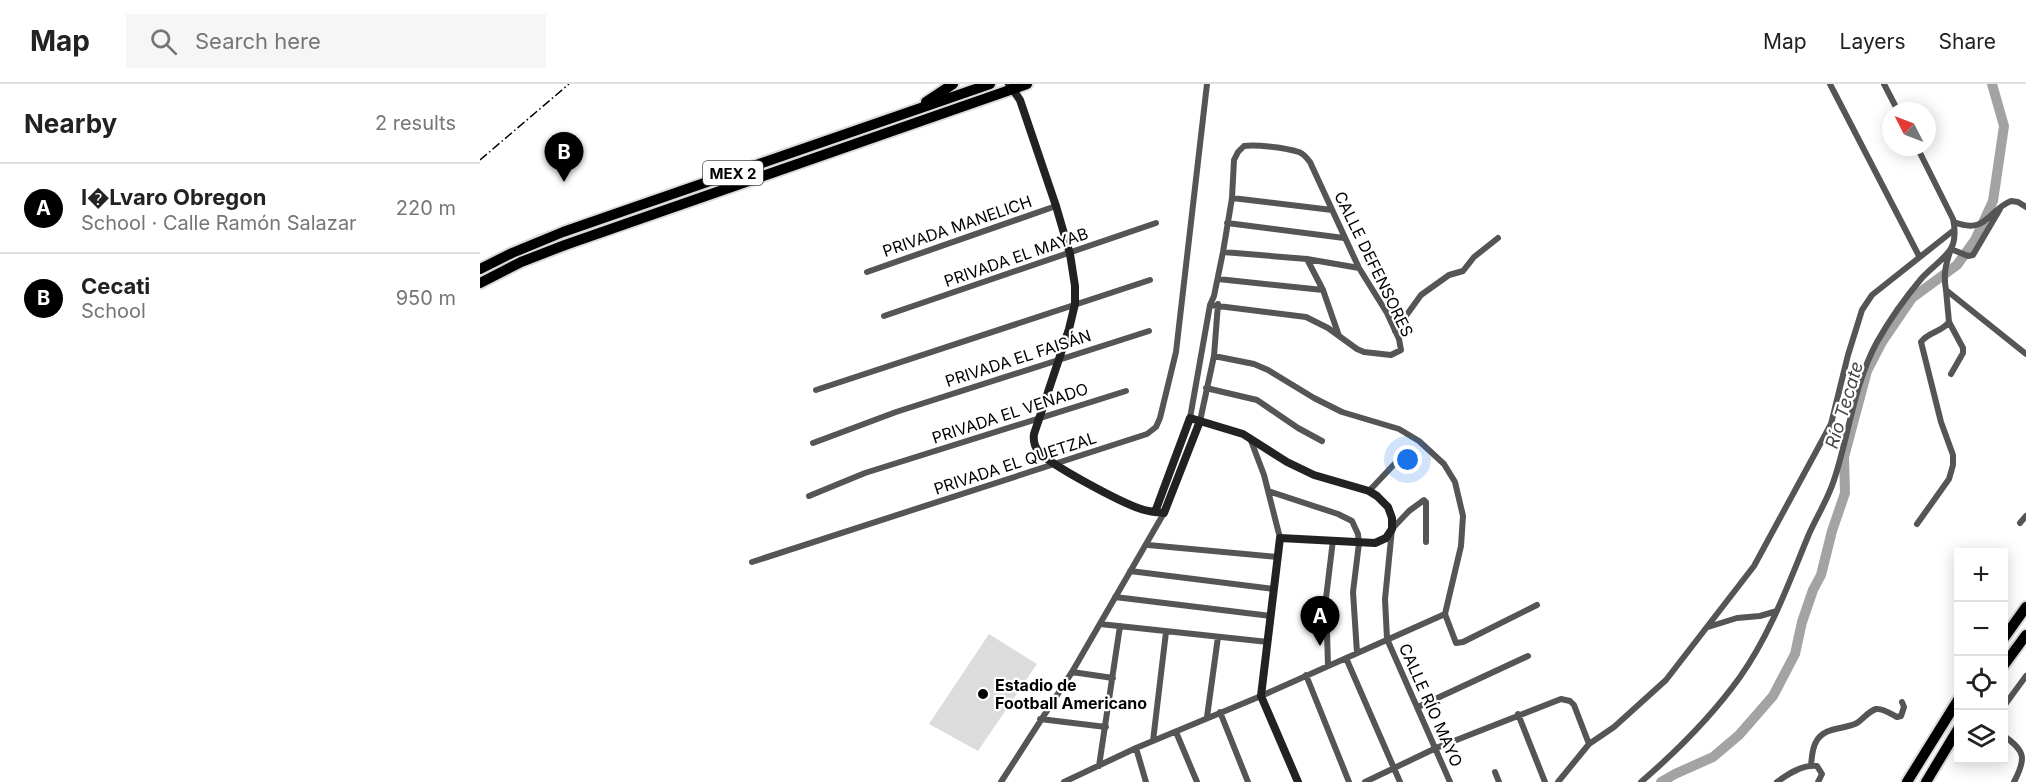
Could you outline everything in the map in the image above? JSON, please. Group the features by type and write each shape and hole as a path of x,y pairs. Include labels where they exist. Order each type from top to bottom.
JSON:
{"highway":[{"path":"912,111 953,84"},
{"name":"MEX 2","path":"480,269 563,232 990,84"},
{"name":"MEX 2","path":"480,283 515,265 565,245 1017,86"},
{"path":"2008,632 2026,607"},
{"path":"2008,660 2026,635"},
{"path":"1907,782 1954,708"},
{"path":"1926,782 1954,737"}],"street":[{"name":"PRIVADA EL QUETZAL","path":"752,562 890,515 1147,434 1156,427 1176,352 1207,84"},
{"path":"1830,84 1919,256"},
{"path":"1884,84 1893,102"},
{"path":"1017,86 1056,206 1074,274 1075,304 1034,434 1034,443 1040,453 1056,464 1126,504 1160,513"},
{"name":"CALLE DEFENSORES","path":"1232,198 1234,160 1241,148 1247,145 1296,152 1306,158 1313,167 1344,238 1395,331 1401,350 1391,355 1364,352 1357,350 1339,337"},
{"path":"1917,524 1949,479 1953,465 1953,455 1938,412 1921,342 1923,338 1943,328 1949,322 1944,269 1952,251 1954,222 1921,156"},
{"path":"1001,782 1072,672 1148,544 1156,526 1190,418 1232,198 1332,210"},
{"path":"1954,222 1972,226 1985,221 2007,202 2014,201 2026,207"},
{"name":"PRIVADA MANELICH","path":"867,272 1056,206"},
{"path":"1937,243 1952,251 1971,256 1975,253 2000,209"},
{"name":"PRIVADA EL MAYAB","path":"884,316 1156,223"},
{"path":"1227,223 1344,238"},
{"path":"1558,782 1589,744 1614,727 1666,680 1754,566 1831,424 1862,310 1872,295 1954,230"},
{"path":"1395,331 1420,295 1444,278 1463,271 1474,257 1498,238"},
{"path":"1928,251 1938,262"},
{"path":"1641,782 1677,750 1728,693 1754,656 1778,611 1815,520 1834,483 1864,370 1877,343 1901,304 1938,262 1952,251"},
{"path":"1223,252 1307,259 1359,268"},
{"path":"1307,259 1323,290 1339,337"},
{"path":"816,390 1150,279"},
{"path":"1218,279 1323,290"},
{"path":"1945,287 2026,354"},
{"path":"1160,513 1200,421 1214,356 1219,306 1214,296"},
{"path":"1210,305 1306,317 1328,328 1339,337"},
{"path":"1949,322 1963,348 1951,374"},
{"name":"PRIVADA EL FAISÁN","path":"813,442 896,412 1149,331"},
{"path":"1214,356 1254,364 1336,409 1399,429 1419,441 1444,464 1455,482 1463,516 1461,546 1446,614 1454,641 1459,644 1537,605"},
{"path":"1206,388 1257,400 1322,441"},
{"name":"PRIVADA EL VENADO","path":"809,496 865,473 1126,391"},
{"path":"1190,418 1250,437 1287,462 1327,480 1369,492 1377,496 1388,507 1392,518 1392,529 1385,599 1387,639"},
{"path":"1250,437 1268,491 1280,538 1262,696 1298,782"},
{"path":"1369,492 1401,457"},
{"path":"1268,491 1347,518 1357,529 1359,543 1353,592 1357,653"},
{"path":"1280,538 1369,544 1380,541 1424,500 1426,502 1426,542"},
{"path":"2020,523 2026,516"},
{"path":"1328,666 1326,598 1333,540"},
{"path":"1148,544 1278,557"},
{"path":"1130,571 1274,589"},
{"path":"1115,597 1271,616"},
{"path":"1707,627 1737,618 1760,616 1778,611"},
{"path":"1064,782 1136,748 1262,696 1446,614"},
{"path":"1100,624 1268,642"},
{"path":"1099,766 1120,626"},
{"path":"1153,741 1166,632"},
{"path":"1207,717 1218,637"},
{"name":"CALLE RÍO MAYO","path":"1387,639 1450,782"},
{"path":"1418,707 1528,657"},
{"path":"1346,658 1400,782"},
{"path":"1072,672 1113,678"},
{"path":"1306,675 1349,782"},
{"path":"2008,701 2026,676"},
{"path":"1365,782 1436,748 1553,700 1564,699 1574,705 1589,744"},
{"path":"1811,765 1815,743 1819,737 1834,728 1847,727 1880,708 1897,717 1901,716 1904,707 1902,702"},
{"path":"1220,712 1248,782"},
{"path":"1518,714 1545,782"},
{"path":"1040,719 1106,727"},
{"path":"1176,732 1197,782"},
{"path":"2008,739 2020,749 2024,757 2024,763 2014,782"},
{"path":"1136,748 1146,782"},
{"path":"1777,782 1811,765 1817,766 1822,774 1818,782"},
{"path":"1495,772 1498,782"}],"shaded area":[{"name":"Estadio de Football Americano","path":"989,634 1037,664 978,751 929,724"}],"waterway":[{"name":"Río Tecate","path":"1661,782 1713,757 1739,735 1773,696 1795,654 1802,622 1821,575 1832,531 1845,493 1844,457 1867,371 1882,342 1912,298 1957,265 1975,240 1993,201 2004,126 1992,84"}],"railway":[{"path":"480,160 569,84"}],"place":[{"name":"Cecati","path":"564,182"},
{"name":"I�Lvaro Obregon","path":"1320,646"},
{"name":"Estadio de Football Americano","path":"983,694"}]}
